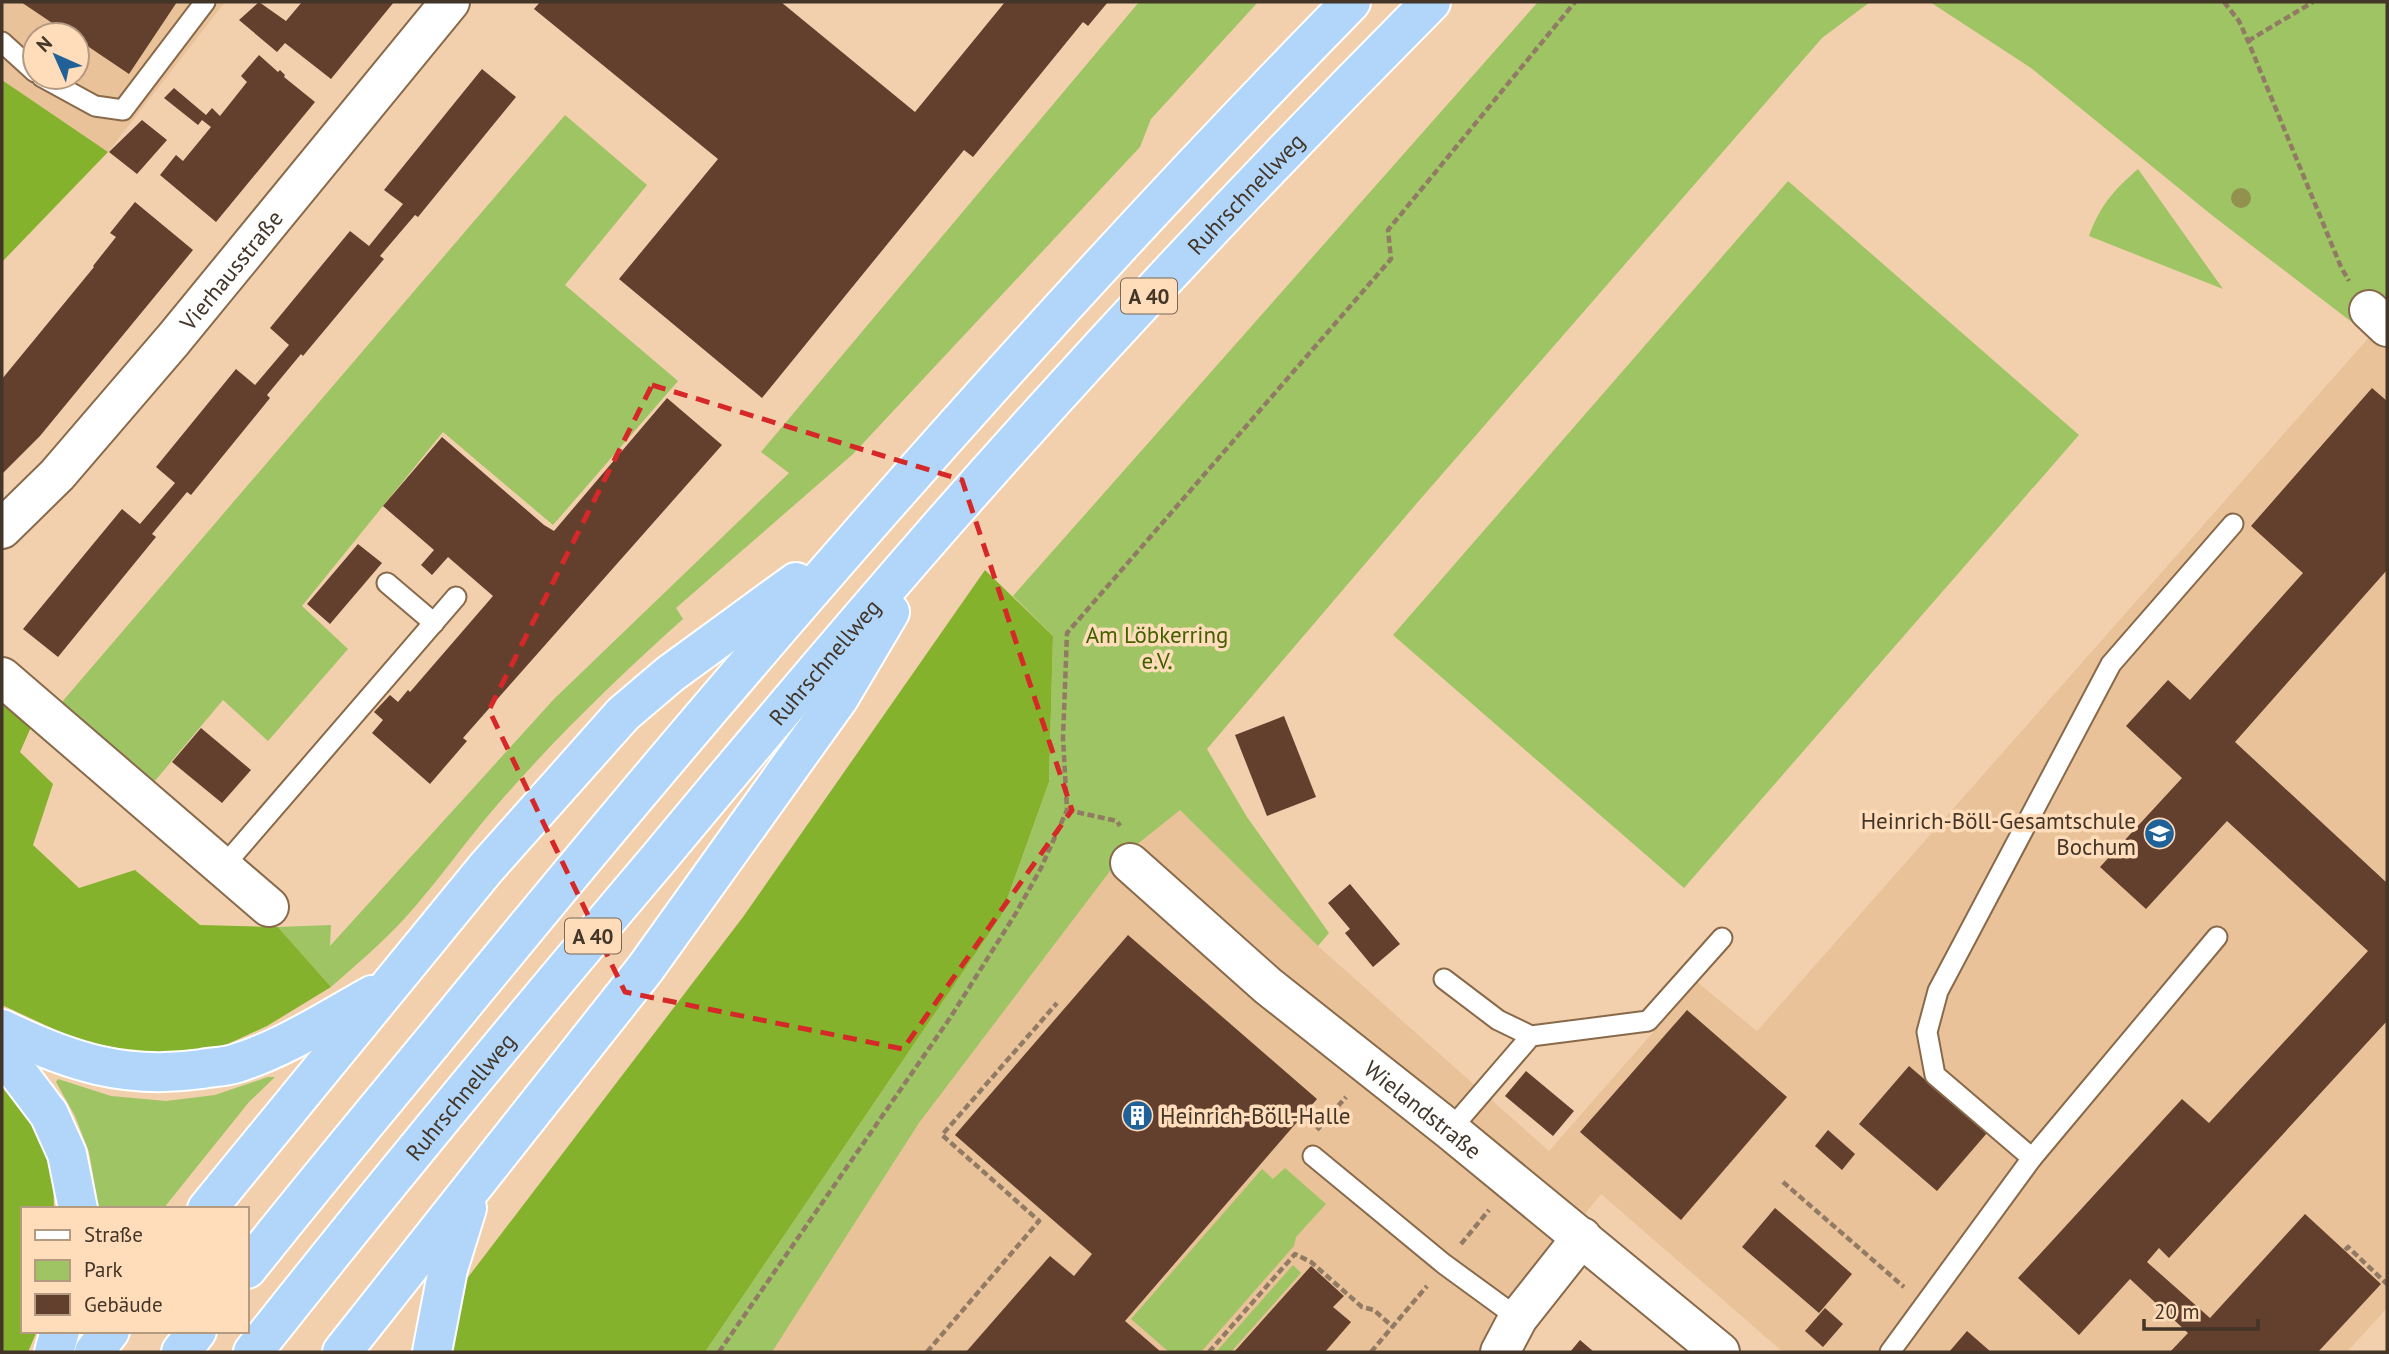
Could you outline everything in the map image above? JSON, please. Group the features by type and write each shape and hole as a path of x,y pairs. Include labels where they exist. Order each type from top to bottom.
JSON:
{"highway":[{"name":"A 40","path":"248,1268 641,789 915,471 1185,175 1351,2"},
{"name":"Ruhrschnellweg","path":"253,1352 554,982 941,526 1169,275 1319,115 1431,2"},
{"path":"208,1207 486,868 623,715 670,674 782,593 860,526 915,471"},
{"path":"342,1352 645,970 839,698 941,526"},
{"path":"2,1029 69,1059 126,1072 180,1072 232,1065 283,1044 389,985"},
{"path":"2,1052 49,1114 67,1154 78,1207"},
{"path":"432,1352 448,1269 473,1187"},
{"path":"54,1352 59,1333"},
{"path":"94,1352 108,1333"},
{"path":"181,1352 195,1333"}],"street":[{"name":"Vierhausstraße","path":"2,529 57,475 173,340 450,2"},
{"path":"2,677 269,907"},
{"name":"Wielandstraße","path":"1130,863 1268,986 1450,1129 1720,1352"},
{"path":"1500,1352 1518,1318 1582,1237"}],"lane":[{"path":"68,91 95,106 123,110 205,2"},
{"path":"2,42 21,59"},
{"path":"2032,1158 1935,1075 1927,1032 1938,991 2111,664 2233,524"},
{"path":"387,583 434,623"},
{"path":"222,868 456,597"},
{"path":"1890,1352 2032,1158 2217,937"},
{"path":"1444,979 1498,1020 1531,1036 1648,1021 1723,938"},
{"path":"1450,1129 1531,1036"},
{"path":"1312,1146 1444,1264 1518,1318"}],"path":[{"path":"719,1352 950,1018 1009,925 1041,868 1067,810 1063,738 1067,633 1391,259 1388,230 1575,2"},
{"path":"2224,2 2239,21 2248,41 2341,267 2378,319"},
{"path":"2248,41 2313,2"},
{"path":"927,1352 1039,1221 942,1135 1057,1003"},
{"path":"1312,1146 1371,1068"},
{"path":"1371,1352 1513,1181"},
{"path":"1783,1182 1925,1305"},
{"path":"2345,1250 2348,1247 2387,1284"},
{"path":"1209,1352 1295,1254 1311,1262 1362,1307 1374,1310 1393,1326"}],"highlighted area":[{"path":"652,385 962,480 1072,810 903,1049 625,992 489,710"}],"shaded area":[{"path":"2,2 225,2 108,152 2,80"},
{"name":"Heinrich-Böll-Gesamtschule Bochum","path":"2371,335 2387,349 2387,1308 2347,1352 1783,1352 1601,1194 1495,1327 1483,1352 772,1352 919,1123 1120,858 1180,809 1318,946 1549,1151 1697,982 1757,1031"}],"green space":[{"path":"1139,2 1258,2 1151,119 1140,147 853,454 676,608 683,619 560,736 514,785 405,918 331,987 278,927 331,925 330,946 554,699 789,473 761,452"},
{"name":"Am Löbkerring e.V.","path":"1538,2 1870,2 1822,38 1417,503 1207,749 1247,817 1329,933 1318,946 1180,810 1120,858 919,1123 772,1352 705,1352 1001,916 1049,782 1053,636 1013,596"},
{"path":"1930,2 2387,2 2387,349 2213,216 2031,68"},
{"path":"2,80 108,152 2,262"},
{"path":"565,115 647,185 565,285 678,381 553,525 443,432 302,606 348,649 268,741 223,700 154,782 62,702"},
{"path":"2138,169 2223,289 2089,236 2109,199"},
{"path":"1788,181 2079,435 1684,888 1393,635"},
{"path":"985,570 1053,636 1049,782 1001,916 705,1352 411,1352 743,917"},
{"path":"2,689 35,718 20,752 53,784 33,845 79,888 135,870 200,925 278,927 331,987 267,1026 200,1057 133,1055 88,1045 2,1005"},
{"path":"275,1077 249,1102 165,1207 99,1207 89,1152 75,1116 56,1082 58,1079 111,1096 166,1101 215,1095"},
{"path":"2,1081 19,1099 53,1171 54,1207 21,1207 21,1333 36,1333 28,1352 2,1352"},
{"path":"1285,1168 1326,1204 1296,1237 1294,1246 1201,1352 1169,1352 1131,1319 1262,1169 1273,1179"},
{"path":"1293,1265 1301,1273 1231,1352 1216,1352"}],"building":[{"path":"21,2 177,2 129,74 91,48 91,21 49,21"},
{"path":"259,2 286,21 302,2 394,2 331,79 285,43 277,52 239,20"},
{"path":"540,2 781,2 915,112 1005,2 1108,2 1088,26 1083,22 973,157 964,150 762,398 619,279 718,159 534,9"},
{"path":"259,55 315,102 216,222 160,175 176,155 183,161 211,127 202,120 198,125 164,98 174,88 206,115 212,108 220,116 247,82 241,76"},
{"path":"482,69 516,97 418,217 415,215 380,256 384,259 267,395 270,398 191,495 187,492 152,534 156,537 58,657 23,629 122,509 140,524 175,483 156,467 236,369 255,385 289,345 270,328 350,231 369,246 403,204 384,190"},
{"path":"142,120 167,140 137,174 109,152"},
{"path":"135,202 193,250 40,436 2,474 2,379 94,267 116,237 110,233"},
{"path":"2372,388 2387,401 2387,570 2235,742 2387,883 2387,1021 2169,1258 2159,1248 2147,1262 2210,1318 2305,1214 2381,1284 2318,1352 2170,1352 2188,1333 2130,1279 2079,1335 2018,1278 2182,1099 2209,1123 2368,951 2227,821 2146,909 2100,867 2182,778 2126,726 2168,680 2190,700 2303,573 2251,526"},
{"path":"667,398 722,445 463,738 467,741 430,784 372,733 383,720 374,712 390,695 398,702 408,690 410,692 493,596 448,557 432,575 421,565 434,550 383,506 442,437 554,531"},
{"path":"358,544 382,563 330,624 307,604"},
{"path":"1284,716 1316,797 1267,816 1235,735"},
{"path":"201,728 251,770 222,803 172,762"},
{"path":"1350,884 1400,944 1373,967 1345,933 1350,929 1328,903"},
{"name":"Heinrich-Böll-Halle","path":"1128,935 1317,1099 1125,1321 1161,1352 966,1352 1050,1256 1074,1276 1092,1254 955,1135"},
{"path":"1687,1010 1787,1097 1681,1220 1580,1132"},
{"path":"1909,1066 1987,1133 1937,1191 1859,1124"},
{"path":"1526,1071 1574,1111 1553,1136 1505,1096"},
{"path":"1828,1130 1855,1154 1842,1170 1815,1146"},
{"path":"1775,1208 1852,1274 1819,1313 1742,1247"},
{"path":"1311,1266 1344,1296 1333,1307 1351,1322 1325,1352 1234,1352"},
{"path":"1825,1308 1843,1324 1823,1347 1805,1331"},
{"path":"1967,1331 1991,1352 1949,1352"},
{"path":"1580,1340 1594,1352 1570,1352"}],"place":[{"name":"Heinrich-Böll-Gesamtschule Bochum","path":"2159,833"},
{"name":"Heinrich-Böll-Halle","path":"1137,1115"}]}
